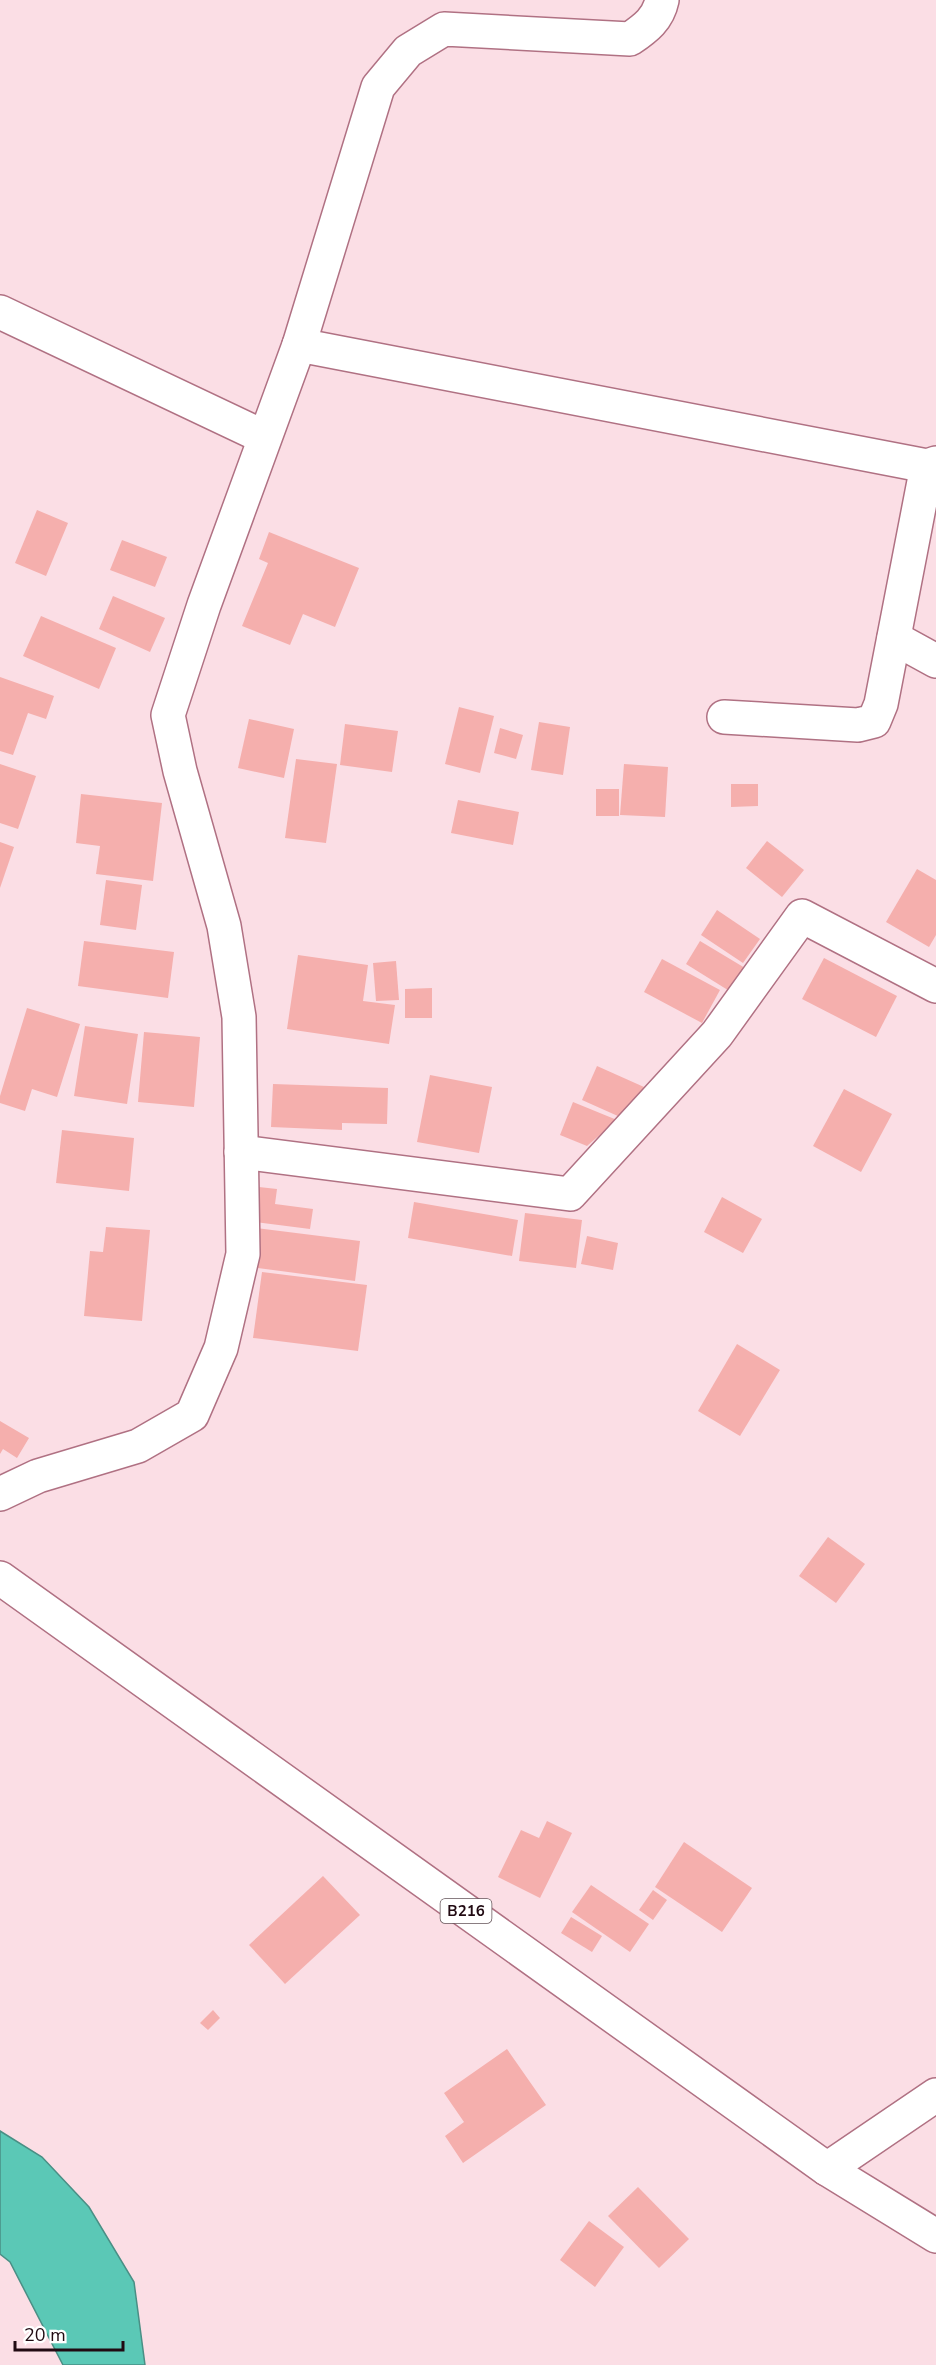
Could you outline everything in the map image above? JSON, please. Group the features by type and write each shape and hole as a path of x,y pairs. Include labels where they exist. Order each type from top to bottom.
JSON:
{"street":[{"path":"0,1494 38,1476 138,1446 192,1415 221,1348 243,1254 239,1017 224,926 180,771 168,715 264,437 299,345 378,87 408,51 444,29 630,39 648,26 659,13 662,0"},
{"path":"0,312 264,437"},
{"path":"299,345 931,465 881,704 874,721 858,725 724,717"},
{"path":"894,638 936,661"},
{"path":"241,1152 570,1194 717,1034 802,916 936,986"},
{"name":"B216","path":"0,1578 827,2169 936,2236"},
{"path":"827,2169 936,2095"}],"shaded area":[{"path":"0,2131 42,2157 89,2207 134,2282 145,2365 63,2365 10,2262 0,2254"}],"building":[{"path":"37,510 68,523 46,576 15,563"},
{"path":"269,532 359,568 335,627 303,614 290,645 242,626 268,563 259,559"},
{"path":"122,540 167,557 155,587 110,570"},
{"path":"113,596 165,618 150,652 99,629"},
{"path":"41,616 116,648 99,689 23,656"},
{"path":"0,677 54,696 46,719 28,713 13,755 0,751"},
{"path":"459,707 494,716 480,773 445,764"},
{"path":"249,719 294,729 284,778 238,768"},
{"path":"539,722 570,727 563,775 531,770"},
{"path":"345,724 398,731 392,772 340,765"},
{"path":"500,728 523,735 516,759 494,753"},
{"path":"296,759 337,764 326,843 285,838"},
{"path":"0,764 36,776 18,829 0,823"},
{"path":"624,764 668,767 665,817 620,815"},
{"path":"731,784 758,784 758,806 731,807"},
{"path":"596,789 619,789 619,816 596,816"},
{"path":"81,794 162,803 153,881 96,874 100,846 76,843"},
{"path":"458,800 519,812 513,845 451,833"},
{"path":"767,841 804,870 782,897 746,868"},
{"path":"0,842 14,847 0,888"},
{"path":"917,869 936,880 936,935 929,947 886,922"},
{"path":"106,880 142,885 136,930 100,925"},
{"path":"717,910 760,939 743,963 701,935"},
{"path":"84,941 174,952 168,998 78,986"},
{"path":"700,941 745,968 731,992 686,964"},
{"path":"298,955 368,965 363,1001 395,1005 389,1044 287,1029"},
{"path":"824,958 897,996 876,1037 802,999"},
{"path":"662,959 720,990 702,1023 644,992"},
{"path":"396,961 399,1000 376,1001 373,963"},
{"path":"432,988 432,1018 405,1018 405,989"},
{"path":"27,1008 80,1024 57,1097 32,1089 25,1111 0,1103 0,1096"},
{"path":"85,1026 138,1034 127,1104 74,1096"},
{"path":"144,1032 200,1037 194,1107 138,1102"},
{"path":"597,1066 644,1087 629,1121 582,1100"},
{"path":"430,1075 492,1087 479,1153 417,1142"},
{"path":"273,1084 388,1088 387,1124 342,1123 342,1130 271,1127"},
{"path":"844,1089 892,1114 861,1172 813,1146"},
{"path":"573,1102 617,1120 587,1146 560,1135"},
{"path":"62,1130 134,1138 129,1191 56,1183"},
{"path":"259,1187 277,1189 275,1204 313,1209 310,1229 255,1222"},
{"path":"722,1197 762,1219 743,1253 704,1232"},
{"path":"414,1202 518,1220 512,1256 408,1238"},
{"path":"525,1213 582,1220 576,1268 519,1261"},
{"path":"106,1227 150,1230 142,1321 84,1316 90,1251 103,1252"},
{"path":"256,1228 360,1241 355,1281 251,1267"},
{"path":"587,1236 618,1243 613,1270 581,1264"},
{"path":"262,1272 367,1285 358,1351 253,1338"},
{"path":"737,1344 780,1370 740,1436 698,1411"},
{"path":"0,1421 29,1438 17,1458 3,1449 0,1454"},
{"path":"828,1537 865,1564 836,1603 799,1576"},
{"path":"547,1821 572,1833 540,1898 498,1877 521,1830 539,1838"},
{"path":"684,1842 752,1888 722,1932 655,1887"},
{"path":"323,1876 360,1915 285,1984 249,1945"},
{"path":"591,1885 649,1924 630,1952 572,1912"},
{"path":"653,1890 667,1900 653,1920 639,1910"},
{"path":"571,1917 602,1936 592,1952 561,1933"},
{"path":"213,2010 220,2018 208,2030 200,2023"},
{"path":"507,2049 546,2105 463,2163 445,2136 464,2122 444,2093"},
{"path":"638,2187 689,2239 659,2268 608,2216"},
{"path":"589,2221 624,2247 595,2287 560,2260"}]}
